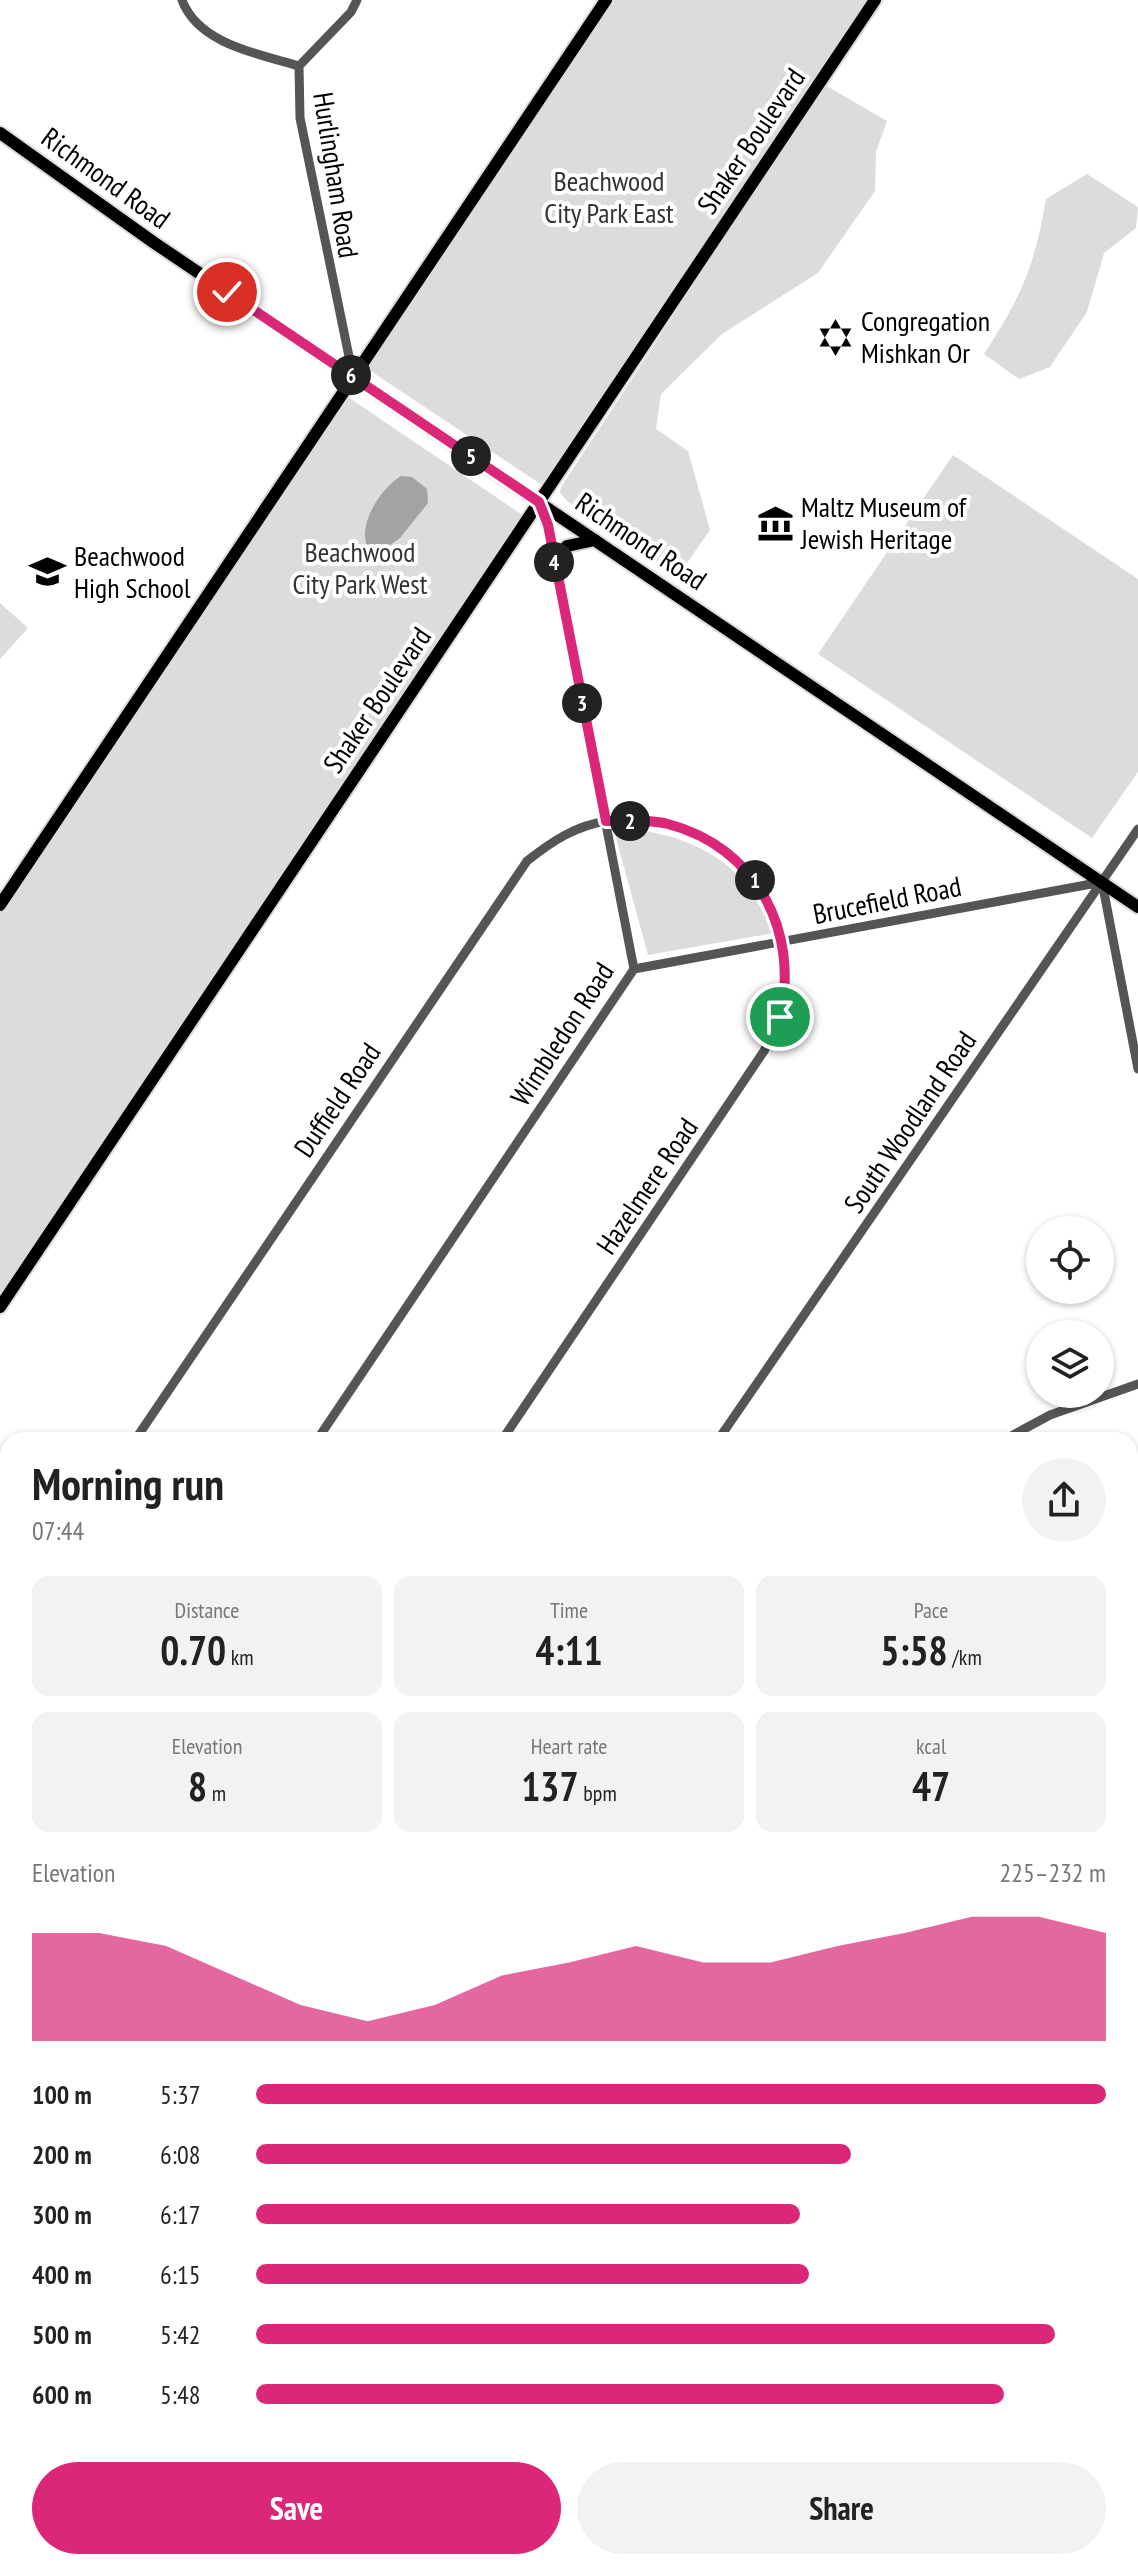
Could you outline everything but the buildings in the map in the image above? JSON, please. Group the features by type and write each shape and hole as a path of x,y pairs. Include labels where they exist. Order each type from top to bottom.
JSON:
{"main road":[{"path":"0,905 606,0"},
{"name":"Shaker Boulevard","path":"0,1307 875,0"},
{"name":"Richmond Road","path":"0,133 153,242 1138,907"},
{"path":"555,563 567,546 595,540"}],"street":[{"path":"182,0 204,30 299,66"},
{"name":"Hurlingham Road","path":"353,377 339,321 300,118 299,66 351,12 357,0"},
{"name":"Wimbledon Road","path":"322,1432 634,969 555,563 539,502"},
{"name":"Duffield Road","path":"140,1432 527,861 564,834 606,821 646,820 670,825 701,837 740,862 766,892 782,942"},
{"name":"South Woodland Road","path":"724,1432 1138,829"},
{"path":"1102,882 1138,1069"},
{"name":"Brucefield Road","path":"634,969 1102,882"},
{"name":"Hazelmere Road","path":"507,1432 764,1051 785,997 782,942"},
{"path":"1019,1432 1050,1415 1138,1384"}],"green space":[{"name":"Beachwood City Park East","path":"612,0 871,0 545,485 542,485 372,372 368,365"},
{"path":"825,85 887,121 876,152 875,191 818,273 722,334 661,394 656,429 688,451 710,530 678,576 567,501 560,493 561,487"},
{"path":"1087,174 1138,207 1136,228 1104,253 1087,312 1050,367 1019,379 984,354 1025,280 1037,244 1046,199"},
{"name":"Beachwood City Park West","path":"342,393 524,516 0,1307 0,905"},
{"path":"953,455 1138,579 1138,772 1092,838 818,654"},
{"path":"0,603 28,628 0,659"},
{"path":"613,827 666,835 714,856 747,885 774,933 648,955"}],"shaded area":[{"path":"401,476 412,477 427,489 428,503 400,538 376,555 370,552 366,542 367,521 378,499"}],"place":[{"name":"Congregation Mishkan Or","path":"835,337"},
{"name":"Maltz Museum of Jewish Heritage","path":"775,523"},
{"name":"Beachwood High School","path":"48,572"}],"route":[{"path":"227,292 539,502 548,525 606,821 646,820 670,825 701,837 740,862 766,892 782,942 785,997 780,1017"}]}
